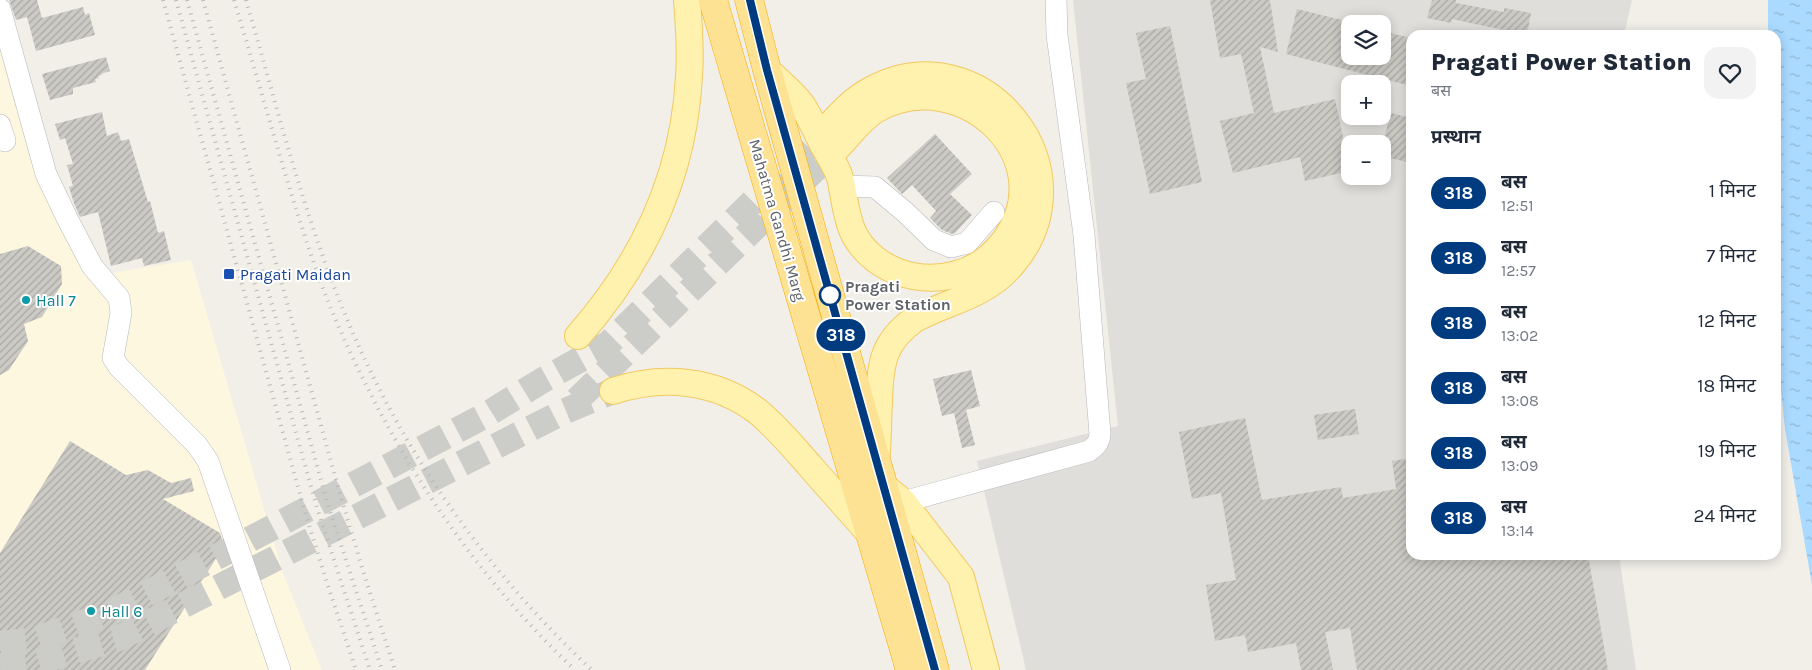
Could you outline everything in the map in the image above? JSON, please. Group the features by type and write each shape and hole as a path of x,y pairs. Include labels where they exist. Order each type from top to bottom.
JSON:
{"highway":[{"name":"Mahatma Gandhi Marg","path":"713,0 910,670"},
{"name":"Mahatma Gandhi Marg","path":"750,0 767,70 888,483 935,670"}],"main road":[{"path":"578,336 612,295 633,263 657,216 670,180 683,128 688,93 690,49 687,0"},
{"path":"767,70 801,103 839,175 850,228 864,249 879,262 896,272 909,276 948,277 972,269 997,249 1015,223 1021,198 1020,172 1013,152 993,123 970,107 942,98 915,97 888,104 830,140 847,107 871,90 885,84 913,77 944,78 974,87 1001,104 1029,141 1038,169 1040,200 1026,244 1013,264 996,280 983,289 915,319 899,332 886,351 880,373 888,483 961,577 986,670"},
{"path":"613,391 646,382 680,381 714,388 743,402 769,422 870,534"}],"street":[{"path":"888,483 1088,451 1096,446 1099,441 1100,434 1084,235 1057,35 1056,0"},
{"path":"0,9 46,174 88,258 119,298 121,306 113,358 197,445 208,461 280,670"},
{"path":"842,186 875,187 934,240 951,247 967,244 994,212"}],"shaded area":[{"path":"1073,0 1632,0 1625,30 1406,30 1406,560 1620,560 1636,670 1026,670 977,461 1118,426"},
{"name":"Pragati Maidan","path":"0,42 36,169 105,274 191,260 282,570 322,670 0,670"}],"water":[{"path":"1768,0 1812,0 1812,585 1785,429 1781,390 1781,30 1768,30"}],"building":[{"path":"9,0 37,0 42,18 83,7 85,15 89,13 95,35 36,51 27,17 16,20"},
{"path":"1210,0 1270,0 1278,52 1260,47 1274,113 1335,99 1342,135 1341,173 1305,181 1300,157 1233,173 1220,121 1254,113 1241,54 1220,58"},
{"path":"1432,0 1456,0 1456,3 1504,12 1504,8 1531,13 1528,30 1504,30 1452,19 1451,23 1427,18"},
{"path":"1297,9 1341,20 1341,65 1391,65 1391,33 1406,37 1406,85 1391,81 1391,75 1368,75 1286,54"},
{"path":"1170,26 1202,182 1150,194 1126,83 1146,79 1136,33"},
{"path":"106,57 110,71 98,76 99,78 95,79 96,82 73,88 73,94 50,100 42,74"},
{"path":"102,112 107,136 118,132 121,141 129,139 148,202 150,201 158,233 164,231 171,260 144,266 142,258 111,266 98,212 80,217 69,187 73,186 67,165 73,164 65,138 60,140 55,124"},
{"path":"1391,113 1406,117 1406,162 1391,158 1391,135 1385,135 1388,125 1391,125"},
{"path":"935,134 972,174 950,194 972,215 952,234 942,230 930,218 936,211 912,185 902,194 887,178"},
{"name":"Hall 7","path":"28,246 61,266 62,284 42,317 24,324 28,341 9,370 0,375 0,254"},
{"path":"971,370 980,406 966,410 975,445 962,448 954,413 942,416 933,379"},
{"path":"1355,409 1359,434 1318,440 1314,415"},
{"path":"1245,418 1262,500 1341,487 1343,498 1396,489 1392,461 1406,459 1406,560 1589,560 1608,670 1357,670 1350,628 1325,632 1333,670 1301,670 1296,643 1248,652 1245,635 1215,641 1206,585 1236,580 1221,493 1192,499 1179,432"},
{"name":"Hall 6","path":"70,441 126,475 148,470 171,483 191,478 194,491 163,499 220,533 224,546 145,670 0,670 0,553"}],"tunnel":[{"path":"0,644 34,640 110,613 486,415 543,380 608,344 823,133"},
{"path":"577,400 837,148"},
{"path":"0,666 37,662 119,638 565,411 613,391"}],"railway":[{"path":"163,0 305,512 356,670"},
{"path":"176,0 317,508 370,670"},
{"path":"187,0 328,505 382,670"},
{"path":"203,0 342,501 395,670"},
{"path":"234,0 287,180 320,281 360,373 410,465 470,552 502,593 575,670"},
{"path":"246,0 317,241 347,319 369,368 421,463 451,508 517,593 592,670"}],"bus line":[{"name":"318","path":"750,0 767,70 935,670"}],"place":[{"name":"Pragati Maidan","path":"229,274"},
{"name":"Pragati Power Station","path":"830,295"},
{"name":"Hall 7","path":"26,300"},
{"name":"Hall 6","path":"91,611"}]}
